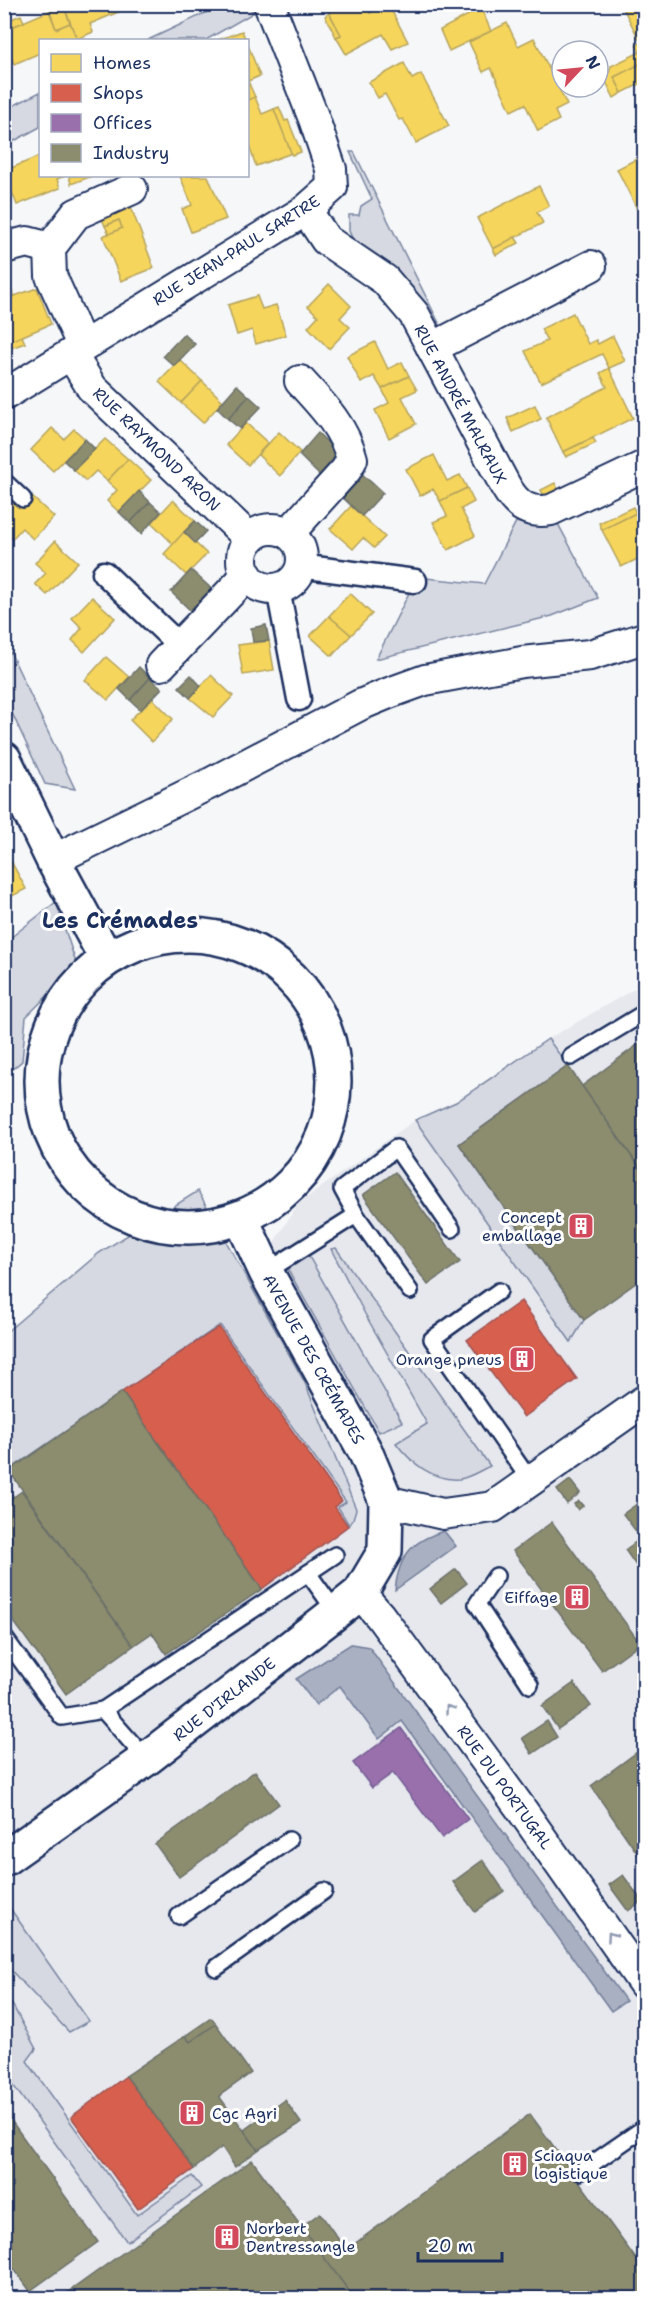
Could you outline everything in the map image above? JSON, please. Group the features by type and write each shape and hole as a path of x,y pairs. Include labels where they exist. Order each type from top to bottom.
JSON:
{"street":[{"name":"RUE JEAN-PAUL SARTRE","path":"4,395 306,210 332,187 331,169 314,119 269,4"},
{"path":"4,248 27,242 50,248 76,214 131,182"},
{"name":"RUE ANDRÉ MALRAUX","path":"306,210 326,240 385,280 414,314 506,487 522,508 539,512 551,510 644,466"},
{"name":"RUE RAYMOND ARON","path":"50,248 51,276 78,336 79,350 92,388 249,538"},
{"path":"432,348 591,266"},
{"path":"290,533 346,470 352,459 348,443 332,416 300,381"},
{"path":"273,528 290,533 301,547 303,564 294,580 278,589 260,587 252,582 247,575 242,556 249,538 264,529 273,528"},
{"path":"303,564 315,568 415,580"},
{"path":"104,573 170,655 247,575"},
{"path":"278,589 299,699"},
{"path":"53,860 211,783 350,710 389,693 425,680 522,662 590,655 645,638"},
{"path":"4,759 53,860 105,958"},
{"path":"164,935 227,938 283,968 321,1018 335,1076 325,1136 291,1186 241,1218 193,1228 145,1222 102,1200 67,1165 47,1123 40,1077 49,1031 71,990 105,958 164,935"},
{"name":"AVENUE DES CRÉMADES","path":"241,1218 266,1272 365,1451 386,1501"},
{"path":"386,1501 443,1514 493,1507 645,1401"},
{"name":"RUE D'IRLANDE","path":"4,1859 146,1759 348,1602 385,1551 386,1501"},
{"name":"RUE DU PORTUGAL","path":"348,1602 387,1625 645,1984"}],"lane":[{"path":"4,481 23,498"},
{"path":"571,1057 645,1013"},
{"path":"410,1291 356,1215 342,1189 396,1148 452,1229"},
{"path":"266,1272 356,1215"},
{"path":"499,1291 432,1339 531,1482"},
{"path":"4,1636 62,1717 103,1710 335,1555"},
{"path":"308,1573 348,1602"},
{"path":"496,1576 477,1604 530,1685"},
{"path":"103,1710 146,1759"},
{"path":"179,1916 289,1840"},
{"path":"216,1968 324,1891"},
{"path":"580,2172 645,2128"}],"shaded area":[{"path":"222,5 249,5 253,13 208,39 150,39"},
{"path":"39,93 39,128 5,146 5,110"},
{"path":"350,152 354,152 439,323 430,318 353,240 349,231 349,215 359,215 361,206 372,199"},
{"path":"516,522 537,526 558,524 598,598 552,616 376,659 417,577 484,584"},
{"path":"4,639 75,789 45,784 5,698"},
{"path":"56,902 77,966 26,1017 22,1061 5,1075 5,942"},
{"path":"644,984 644,2298 5,2298 4,1441 261,1263 298,1204 415,1120 456,1102 548,1039"},
{"path":"548,1039 568,1066 459,1144 584,1320 571,1342 415,1120 456,1102"},
{"path":"198,1191 305,1383 356,1509 349,1525 338,1507 346,1502 220,1325 9,1470 5,1464 5,1333 99,1253"},
{"path":"336,1248 490,1466 471,1476 459,1479 440,1477 415,1463 396,1443 427,1424 331,1249"},
{"path":"307,1253 402,1422 379,1432 286,1266"},
{"path":"4,1901 89,2021 69,2032 5,1964"},
{"path":"5,1997 13,2006 36,2049 27,2061 137,2215 192,2176 201,2187 127,2242 5,2074"}],"water":[{"path":"444,1531 456,1546 395,1590 400,1568 409,1552 423,1540"},
{"path":"351,1644 369,1647 626,2001 611,2011 402,1721 379,1739 340,1686 316,1705 296,1679"}],"building: Homes":[{"path":"63,4 70,23 56,29 48,6"},
{"path":"63,4 135,5 90,24 93,32 77,39"},
{"path":"331,4 366,4 370,13 388,4 408,42 392,49 383,34 346,54 336,37 341,35 328,10"},
{"path":"373,4 376,10 370,13 366,5"},
{"path":"630,4 644,4 644,62 636,45 641,43 623,8"},
{"path":"481,8 491,31 449,51 440,30"},
{"path":"49,11 56,29 70,23 77,39 39,39 39,53 14,64 4,41 4,30"},
{"path":"329,13 341,35 336,37 325,16"},
{"path":"21,15 24,22 4,30 4,22"},
{"path":"507,23 518,46 534,38 550,70 550,99 564,99 567,105 555,111 559,120 538,131 525,104 511,111 491,68 483,72 469,42"},
{"path":"242,31 246,39 221,39"},
{"path":"249,48 260,76 249,81"},
{"path":"640,52 644,62 614,77 622,93 614,98 610,90 611,66"},
{"path":"644,62 644,82 622,93 614,77"},
{"path":"404,63 412,79 421,74 449,126 416,143 403,119 399,120 385,94 378,98 369,82"},
{"path":"249,83 255,97 249,100"},
{"path":"255,97 262,114 274,109 292,153 256,166 249,146 249,100"},
{"path":"279,107 285,121 288,120 301,152 292,155 274,109"},
{"path":"644,155 644,223 617,169"},
{"path":"39,156 39,177 62,177 57,179 60,188 17,205 4,171"},
{"path":"69,177 89,177 71,184"},
{"path":"180,177 208,177 226,219 191,232 182,209 192,205"},
{"path":"539,186 549,206 537,212 543,223 493,249 477,218"},
{"path":"129,202 154,268 121,281 103,236 122,228 119,220 105,226 100,214"},
{"path":"119,220 122,228 109,234 105,226"},
{"path":"515,237 519,243 496,255 493,249"},
{"path":"329,284 351,306 340,318 350,327 329,349 308,327 318,316 308,306"},
{"path":"11,288 14,296 9,298 6,290"},
{"path":"37,288 51,324 6,343 9,351 4,353 4,291 6,290 9,298"},
{"path":"257,296 262,309 276,305 286,335 256,344 252,330 237,335 228,305"},
{"path":"573,313 588,344 596,340 598,344 613,336 625,361 609,368 602,354 541,383 525,351 547,341 541,329"},
{"path":"22,336 25,343 8,349 6,343"},
{"path":"375,342 388,369 402,362 409,376 382,389 374,376 361,383 347,356"},
{"path":"180,360 202,381 181,403 159,382"},
{"path":"609,368 633,418 563,452 546,417 607,387 600,373"},
{"path":"409,376 417,390 402,397 416,424 389,438 375,410 389,403 382,389"},
{"path":"202,381 223,401 203,423 181,403"},
{"path":"535,405 541,419 513,432 507,418"},
{"path":"246,423 268,443 248,465 226,445"},
{"path":"52,428 64,439 74,429 85,439 53,471 31,450"},
{"path":"279,432 300,452 280,476 258,455"},
{"path":"593,438 596,443 566,457 563,452"},
{"path":"105,439 128,459 107,481 96,471 86,481 74,470"},
{"path":"434,455 447,481 460,475 467,488 440,501 433,489 420,496 406,469"},
{"path":"128,459 151,480 119,512 107,501 117,490 107,481"},
{"path":"555,483 560,493 546,500 541,490"},
{"path":"467,488 474,502 461,509 475,536 448,550 433,522 447,516 440,501"},
{"path":"30,495 54,517 33,539 22,528 12,539 4,531 4,502 10,496 21,505"},
{"path":"173,500 195,521 173,544 152,523"},
{"path":"351,506 385,537 374,548 363,538 353,549 330,529"},
{"path":"633,507 636,513 602,530 599,523"},
{"path":"644,509 644,556 621,567 602,530"},
{"path":"184,532 207,554 186,575 164,554"},
{"path":"55,541 78,562 47,595 35,584 46,573 35,563"},
{"path":"350,593 372,614 351,635 329,616"},
{"path":"92,597 115,618 84,652 72,640 82,628 72,618"},
{"path":"329,616 351,635 332,656 310,636"},
{"path":"269,641 274,670 243,675 238,645"},
{"path":"106,657 129,677 108,700 85,680"},
{"path":"211,675 233,696 213,717 190,698"},
{"path":"152,698 173,719 152,742 130,720"},
{"path":"4,848 26,889 4,900"}],"building: Shops":[{"name":"Orange pneus","path":"521,1301 577,1379 524,1417 467,1340"},
{"path":"219,1327 342,1501 335,1507 348,1526 262,1589 122,1392"},
{"path":"126,2076 194,2169 138,2209 71,2117"}],"building: Offices":[{"path":"401,1728 468,1819 442,1838 393,1773 372,1788 353,1763"}],"building: Industry":[{"path":"184,334 195,344 174,366 163,356"},
{"path":"237,385 249,396 228,419 217,408"},
{"path":"249,396 261,407 240,429 228,419"},
{"path":"318,433 341,456 321,477 299,455"},
{"path":"85,439 95,449 74,470 64,461"},
{"path":"360,472 383,493 362,516 340,495"},
{"path":"139,491 150,502 130,523 119,512"},
{"path":"150,502 161,512 141,534 130,523"},
{"path":"195,521 206,531 195,543 184,532"},
{"path":"191,570 214,591 193,613 171,592"},
{"path":"266,625 269,641 253,642 251,628"},
{"path":"139,667 150,678 130,700 119,689"},
{"path":"191,675 201,686 190,698 179,687"},
{"path":"150,678 162,688 141,710 130,700"},
{"path":"644,1040 644,1174 582,1086"},
{"name":"Concept emballage","path":"568,1066 644,1174 644,1277 584,1320 459,1144"},
{"path":"395,1172 460,1262 428,1285 363,1195"},
{"path":"122,1392 262,1589 166,1654 152,1633 133,1646 9,1471"},
{"path":"570,1480 580,1493 567,1504 557,1490"},
{"path":"4,1484 14,1497 4,1504"},
{"path":"22,1491 133,1646 66,1694 4,1608 4,1504"},
{"path":"644,1499 644,1577 625,1550 641,1538 623,1514"},
{"path":"579,1501 583,1506 578,1510 574,1504"},
{"name":"Eiffage","path":"552,1522 640,1643 602,1671 513,1551"},
{"path":"456,1569 467,1583 441,1603 430,1589"},
{"path":"574,1683 591,1706 558,1729 542,1706"},
{"path":"547,1721 557,1737 532,1754 522,1738"},
{"path":"644,1747 644,1863 591,1786"},
{"path":"255,1771 279,1804 179,1877 155,1844"},
{"path":"483,1860 504,1891 475,1912 453,1882"},
{"path":"623,1875 642,1901 628,1911 609,1885"},
{"path":"211,2018 216,2024 190,2042 185,2036"},
{"name":"Cgc Agri","path":"216,2024 251,2073 219,2096 258,2150 235,2167 222,2147 194,2169 126,2076 185,2036 190,2042"},
{"path":"285,2100 301,2123 258,2150 244,2130"},
{"path":"4,2111 10,2119 4,2123"},
{"name":"Sciaqua logistique","path":"530,2114 644,2270 644,2298 354,2298 301,2227 320,2213 346,2250"},
{"path":"10,2119 98,2242 30,2291 4,2255 4,2123"},
{"name":"Norbert Dentressangle","path":"252,2160 354,2298 60,2298 131,2247"}],"place":[{"name":"Concept emballage","path":"581,1226"},
{"name":"Orange pneus","path":"522,1359"},
{"name":"Eiffage","path":"577,1597"},
{"name":"Cgc Agri","path":"192,2113"},
{"name":"Sciaqua logistique","path":"515,2164"},
{"name":"Norbert Dentressangle","path":"227,2237"}],"district":[{"name":"Les Crémades","path":"120,920"}]}
